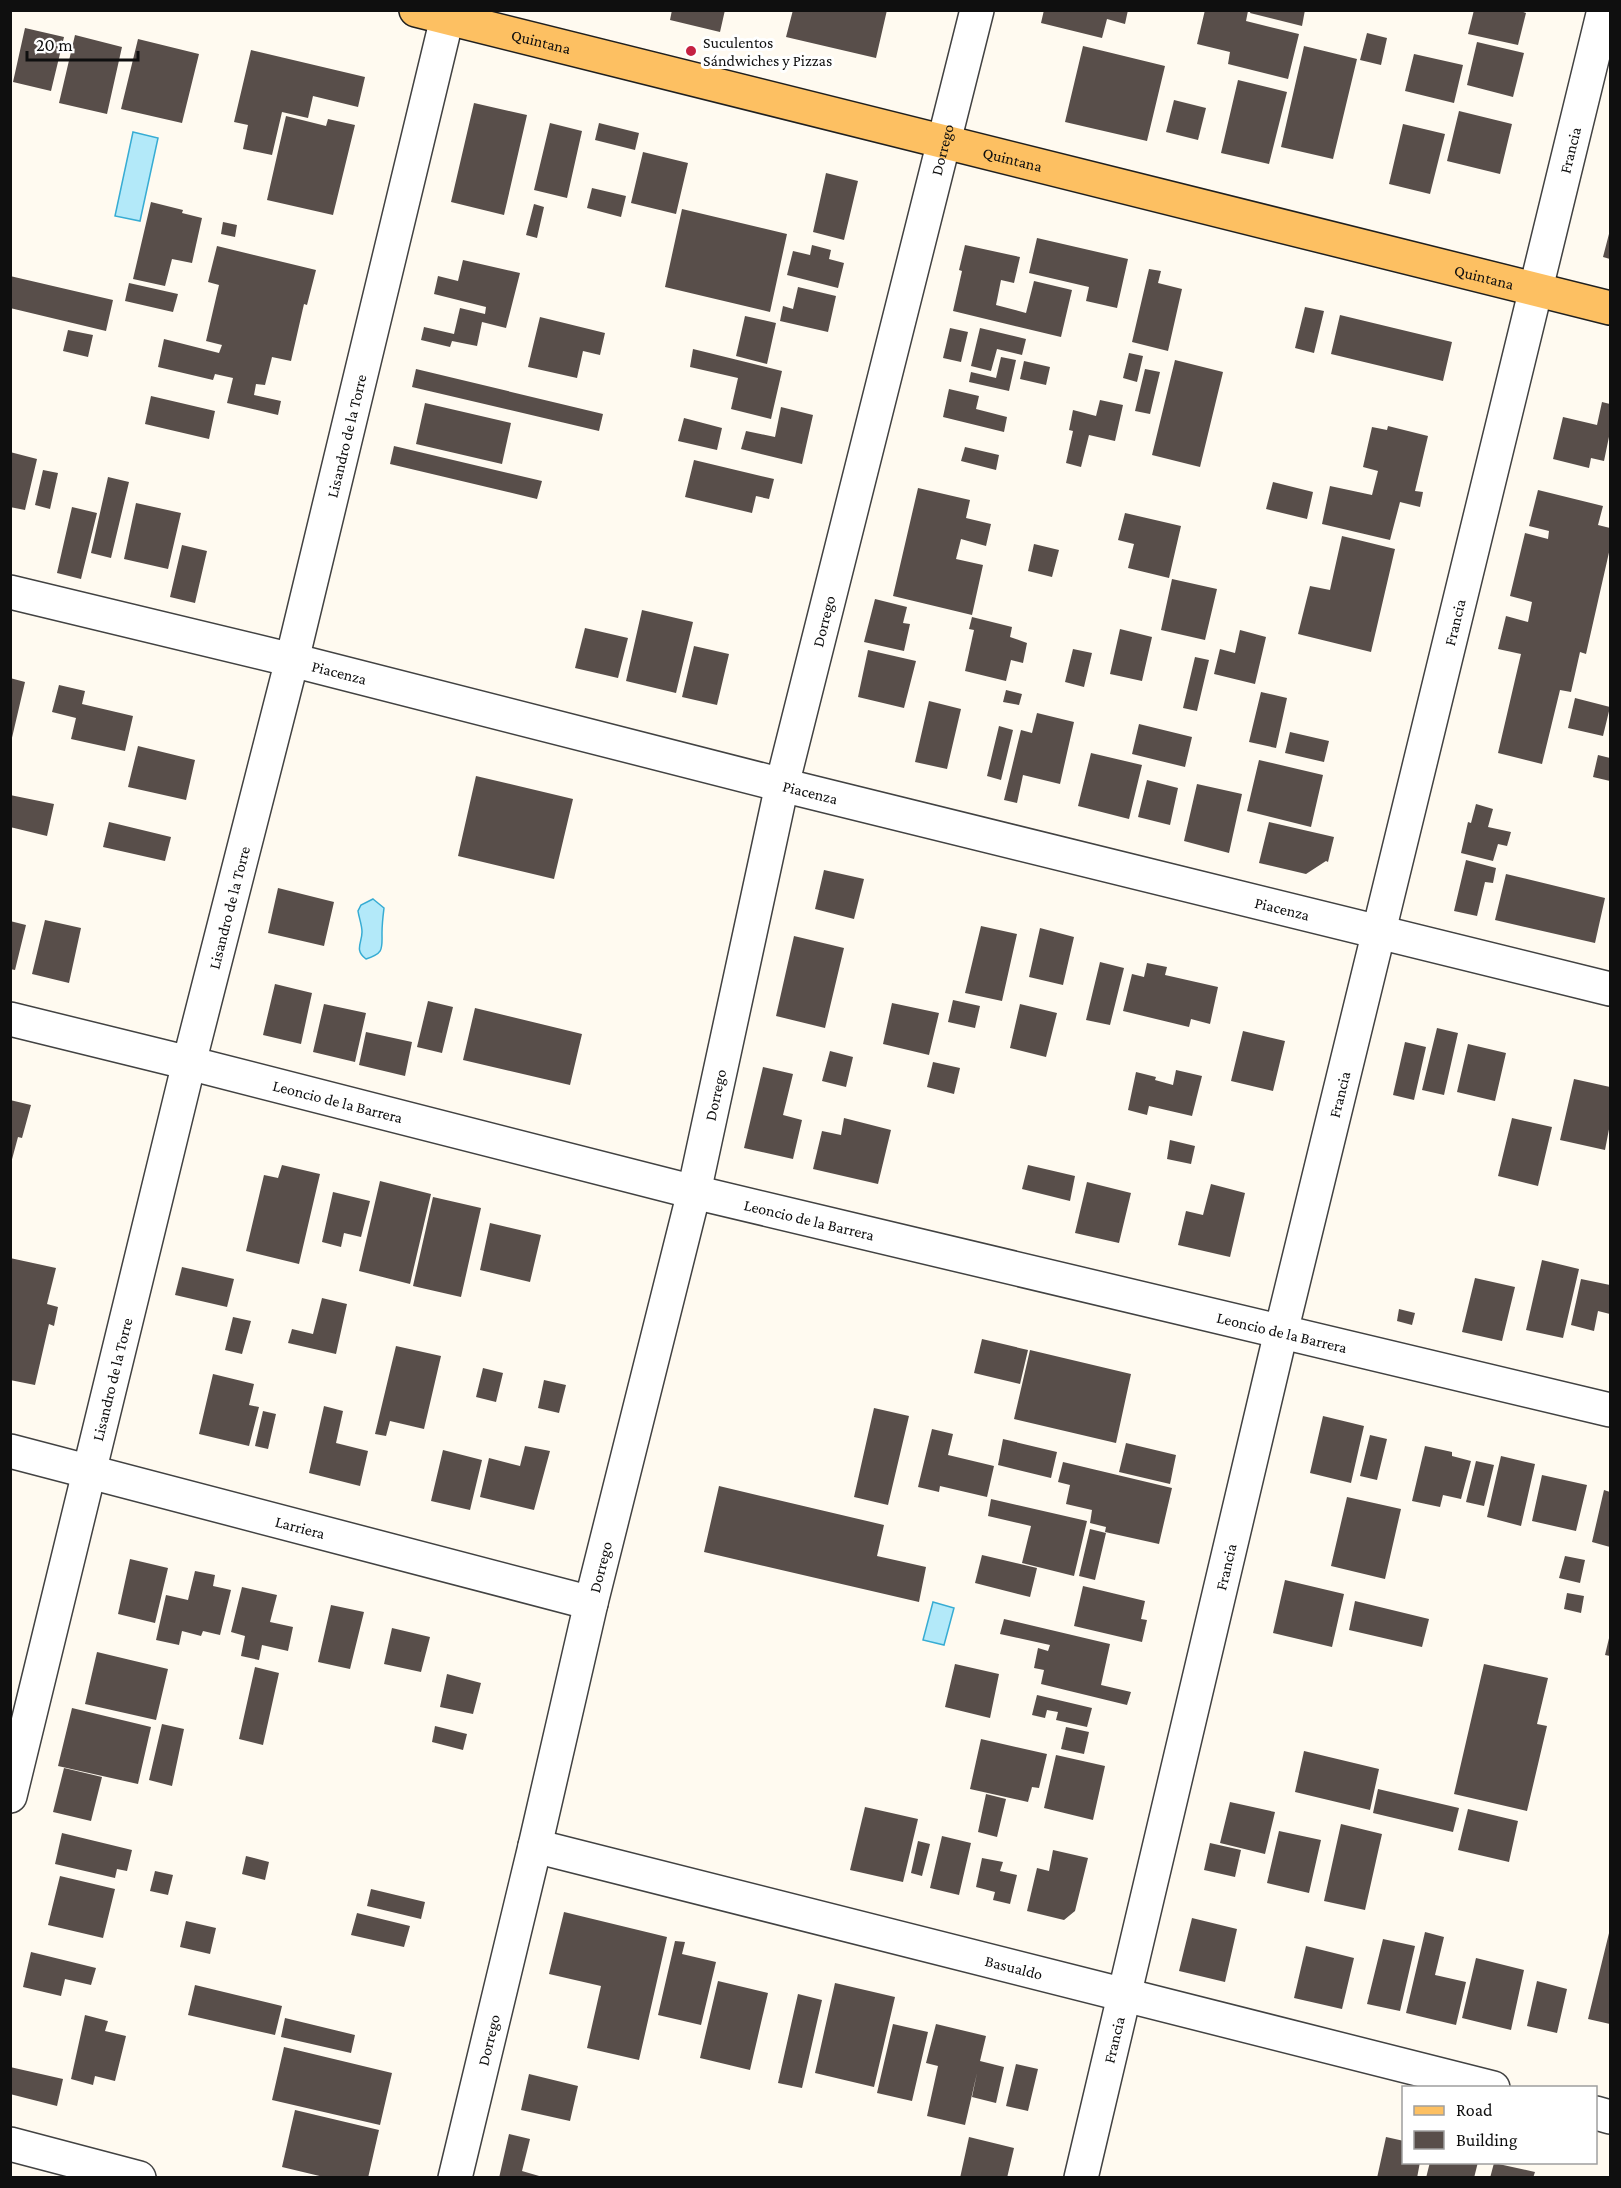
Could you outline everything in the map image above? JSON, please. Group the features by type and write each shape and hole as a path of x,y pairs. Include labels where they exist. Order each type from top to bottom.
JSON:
{"main road":[{"name":"Quintana","path":"416,10 1611,308"}],"street":[{"name":"Dorrego","path":"455,2178 591,1603 694,1192 782,785 977,10"},
{"name":"Francia","path":"1081,2178 1281,1332 1604,10"},
{"name":"Lisandro de la Torre","path":"10,1796 189,1063 292,660 447,18"},
{"name":"Piacenza","path":"10,592 292,660 782,785 1611,989"},
{"name":"Leoncio de la Barrera","path":"10,1019 694,1192 1611,1410"},
{"name":"Larriera","path":"10,1451 591,1603"},
{"name":"Basualdo","path":"535,1846 1484,2086"},
{"path":"10,2144 139,2178"}],"water":[{"path":"133,132 158,138 140,221 115,216"},
{"path":"373,899 384,908 382,947 376,955 366,959 359,949 362,927 358,911 361,905"},
{"path":"933,1602 954,1608 944,1645 923,1640"}],"building":[{"path":"672,10 725,10 720,32 670,20"},
{"path":"793,10 887,10 876,58 786,37"},
{"path":"1044,10 1128,10 1125,24 1107,19 1102,38 1041,23"},
{"path":"1205,10 1248,11 1246,21 1299,34 1288,79 1228,64 1230,52 1197,44"},
{"path":"1251,10 1305,10 1302,26 1250,13"},
{"path":"1474,10 1518,10 1526,13 1518,45 1468,34"},
{"path":"25,28 64,37 51,91 13,82"},
{"path":"1367,33 1387,38 1381,65 1360,60"},
{"path":"75,35 122,47 107,114 59,103"},
{"path":"138,39 199,54 182,123 121,109"},
{"path":"1477,42 1524,53 1513,97 1467,85"},
{"path":"1083,46 1165,66 1147,141 1065,122"},
{"path":"1304,46 1357,59 1333,159 1281,147"},
{"path":"251,50 365,77 358,107 313,96 308,118 282,112 272,155 243,149 248,125 234,122"},
{"path":"1414,54 1463,65 1454,103 1405,91"},
{"path":"1238,80 1287,92 1269,164 1221,153"},
{"path":"1174,100 1206,108 1198,140 1166,132"},
{"path":"474,103 527,115 504,215 451,202"},
{"path":"1459,111 1512,124 1500,174 1447,161"},
{"path":"286,116 326,126 328,119 355,125 333,215 267,200"},
{"path":"550,123 582,131 567,198 534,190"},
{"path":"599,123 639,133 635,150 595,140"},
{"path":"1403,124 1445,134 1430,194 1389,184"},
{"path":"643,152 688,163 676,214 631,203"},
{"path":"826,173 858,181 844,240 813,232"},
{"path":"592,188 626,196 621,217 587,208"},
{"path":"151,202 183,210 182,213 202,218 192,263 172,259 165,286 133,279"},
{"path":"534,204 544,207 537,238 526,235"},
{"path":"682,209 787,234 770,312 665,287"},
{"path":"223,222 237,225 235,237 221,234"},
{"path":"1610,230 1610,259 1603,257"},
{"path":"1037,238 1128,259 1117,308 1086,301 1089,287 1029,273"},
{"path":"812,245 831,250 829,259 844,263 838,288 787,275 793,251 810,255"},
{"path":"965,245 1020,257 1014,283 1001,280 996,305 1026,313 1034,281 1072,290 1061,337 953,311"},
{"path":"217,246 316,270 307,305 304,304 291,361 272,357 265,385 256,384 254,395 281,401 278,415 227,403 233,378 215,374 213,380 158,367 164,339 219,353 222,345 206,341 219,285 208,282"},
{"path":"463,260 520,273 506,328 482,322 477,346 452,341 450,347 421,340 424,327 454,334 460,308 485,314 486,307 434,294 438,276 458,281"},
{"path":"1149,269 1161,271 1158,283 1182,289 1168,351 1132,342"},
{"path":"10,276 113,300 106,331 10,308"},
{"path":"129,283 178,294 173,312 125,301"},
{"path":"798,287 836,296 828,332 780,321 783,306 793,309"},
{"path":"1305,307 1324,311 1314,353 1295,348"},
{"path":"1340,315 1452,342 1443,381 1331,354"},
{"path":"745,316 776,323 767,364 736,356"},
{"path":"540,317 605,333 600,355 583,351 577,378 528,367"},
{"path":"950,328 968,332 961,362 943,358"},
{"path":"980,328 1026,339 1022,355 997,349 991,371 971,366"},
{"path":"68,330 93,335 88,357 63,351"},
{"path":"693,349 782,371 771,419 731,409 738,378 690,367"},
{"path":"1129,353 1143,356 1137,382 1123,378"},
{"path":"1001,357 1016,360 1009,391 969,382 971,372 996,378"},
{"path":"1175,360 1223,372 1200,467 1152,455"},
{"path":"1024,361 1050,367 1046,385 1020,379"},
{"path":"416,369 603,414 599,431 412,387"},
{"path":"1145,369 1160,372 1150,414 1135,411"},
{"path":"949,389 979,396 976,409 1007,417 1004,432 943,417"},
{"path":"151,396 215,411 209,439 145,424"},
{"path":"1100,400 1123,405 1115,441 1089,435 1081,467 1066,463 1073,431 1069,430 1073,410 1096,416"},
{"path":"1602,402 1610,404 1610,432 1604,461 1591,458 1589,468 1553,459 1563,417 1597,425"},
{"path":"425,403 511,423 502,464 416,444"},
{"path":"781,407 813,415 802,464 741,449 746,431 775,437"},
{"path":"684,418 722,428 717,450 678,441"},
{"path":"1388,426 1428,436 1415,491 1423,492 1420,507 1400,502 1390,540 1322,524 1330,486 1372,495 1378,471 1363,467 1372,427 1387,430"},
{"path":"394,446 542,481 537,499 390,464"},
{"path":"965,447 999,455 996,470 961,461"},
{"path":"10,452 37,459 25,510 10,507"},
{"path":"694,460 774,479 769,499 756,496 752,513 685,497"},
{"path":"43,470 58,473 50,509 35,505"},
{"path":"108,477 129,482 111,558 91,553"},
{"path":"1273,482 1313,492 1307,519 1266,509"},
{"path":"918,488 970,500 966,518 991,524 986,546 961,539 956,559 983,565 972,615 893,596"},
{"path":"1538,490 1603,506 1598,525 1610,528 1610,548 1586,654 1580,652 1571,692 1560,690 1542,764 1498,753 1521,654 1498,649 1506,616 1528,622 1532,602 1510,596 1525,533 1548,539 1549,531 1529,526"},
{"path":"136,503 181,513 168,569 124,559"},
{"path":"72,507 97,513 81,579 57,573"},
{"path":"1125,513 1181,526 1169,578 1128,568 1134,544 1118,540"},
{"path":"1342,536 1395,549 1371,652 1298,634 1310,586 1330,590"},
{"path":"1034,544 1059,550 1052,577 1028,571"},
{"path":"182,545 207,551 195,603 170,597"},
{"path":"1172,579 1217,589 1205,640 1161,630"},
{"path":"875,599 907,607 903,623 910,624 904,651 864,642"},
{"path":"642,610 693,622 676,693 626,681"},
{"path":"972,617 1012,627 1010,637 1027,643 1023,663 1011,660 1006,681 965,671 974,630 969,629"},
{"path":"585,628 628,638 618,678 575,668"},
{"path":"1120,629 1152,637 1142,681 1110,674"},
{"path":"1240,630 1266,637 1255,684 1214,674 1220,649 1235,653"},
{"path":"694,646 729,654 717,705 682,697"},
{"path":"1073,649 1092,653 1084,687 1065,682"},
{"path":"868,650 916,661 904,708 858,697"},
{"path":"1195,657 1209,660 1197,711 1183,708"},
{"path":"10,678 25,682 11,742 10,742"},
{"path":"59,685 85,691 82,704 133,716 125,751 71,739 76,718 52,712"},
{"path":"1006,690 1022,694 1019,705 1003,702"},
{"path":"1261,692 1287,698 1276,748 1249,742"},
{"path":"1575,698 1610,707 1603,736 1568,728"},
{"path":"929,701 961,709 947,769 915,762"},
{"path":"1037,713 1074,722 1060,784 1023,775 1017,803 1004,800 1021,730 1032,733"},
{"path":"1139,724 1192,737 1185,767 1132,754"},
{"path":"999,726 1013,730 1001,780 987,776"},
{"path":"1290,732 1329,741 1324,762 1285,753"},
{"path":"138,746 195,760 186,800 128,787"},
{"path":"1091,753 1142,765 1129,819 1078,806"},
{"path":"1598,755 1610,758 1610,781 1593,777"},
{"path":"1259,760 1323,775 1311,827 1247,811"},
{"path":"476,776 573,799 554,879 458,856"},
{"path":"1147,780 1178,788 1170,825 1138,817"},
{"path":"1197,784 1242,794 1229,853 1184,841"},
{"path":"10,795 54,804 47,836 10,827"},
{"path":"1476,804 1493,809 1488,827 1511,832 1507,846 1498,844 1493,861 1461,853 1468,822 1471,823"},
{"path":"109,822 171,837 165,861 103,847"},
{"path":"1269,822 1334,837 1328,862 1326,861 1306,874 1259,863"},
{"path":"1466,860 1496,868 1493,883 1485,882 1477,916 1454,911"},
{"path":"824,870 864,879 854,919 815,909"},
{"path":"1506,874 1605,898 1595,943 1495,920"},
{"path":"278,888 334,902 324,946 268,933"},
{"path":"45,920 81,928 69,983 32,974"},
{"path":"10,921 26,925 15,970 10,969"},
{"path":"981,926 1017,934 1002,1001 965,993"},
{"path":"1040,928 1074,937 1063,985 1029,977"},
{"path":"794,936 844,948 825,1028 776,1016"},
{"path":"1100,962 1124,968 1110,1025 1086,1020"},
{"path":"1147,963 1167,967 1165,975 1218,987 1210,1024 1191,1019 1189,1027 1123,1011 1132,974 1144,977"},
{"path":"275,984 312,993 301,1044 263,1035"},
{"path":"953,1000 980,1006 975,1028 948,1022"},
{"path":"428,1001 453,1007 442,1053 417,1047"},
{"path":"892,1003 939,1013 929,1055 883,1044"},
{"path":"324,1004 366,1013 355,1062 313,1052"},
{"path":"1020,1004 1057,1013 1046,1057 1010,1048"},
{"path":"475,1008 582,1034 570,1085 463,1060"},
{"path":"1437,1028 1458,1033 1444,1095 1422,1090"},
{"path":"1243,1031 1285,1041 1273,1091 1231,1081"},
{"path":"366,1032 412,1042 405,1076 359,1065"},
{"path":"1405,1042 1426,1047 1414,1100 1393,1095"},
{"path":"1468,1044 1506,1053 1495,1101 1457,1092"},
{"path":"830,1051 853,1057 846,1087 822,1081"},
{"path":"933,1062 960,1068 954,1094 927,1087"},
{"path":"763,1067 793,1074 783,1115 802,1120 793,1159 744,1148"},
{"path":"1176,1070 1202,1076 1192,1116 1149,1106 1147,1115 1128,1110 1136,1072 1156,1077 1155,1080 1173,1085"},
{"path":"1574,1079 1610,1087 1610,1124 1605,1150 1560,1140"},
{"path":"10,1100 31,1105 22,1138 18,1137 11,1163"},
{"path":"844,1118 891,1130 878,1184 813,1169 822,1131 841,1135"},
{"path":"1512,1118 1552,1127 1538,1186 1498,1176"},
{"path":"1170,1140 1195,1146 1191,1164 1167,1159"},
{"path":"282,1165 320,1174 299,1264 246,1251 264,1175 278,1178"},
{"path":"1028,1165 1075,1176 1070,1201 1022,1189"},
{"path":"380,1181 431,1194 410,1284 359,1271"},
{"path":"1087,1182 1131,1193 1119,1243 1075,1233"},
{"path":"1211,1184 1245,1193 1230,1257 1178,1245 1186,1211 1203,1215"},
{"path":"333,1192 370,1201 361,1237 344,1233 341,1247 322,1242"},
{"path":"433,1197 481,1208 461,1297 413,1286"},
{"path":"490,1223 541,1235 530,1282 480,1270"},
{"path":"10,1258 56,1268 47,1304 58,1307 54,1326 49,1324 35,1385 10,1380"},
{"path":"1542,1260 1579,1269 1563,1338 1526,1330"},
{"path":"182,1267 234,1279 227,1307 175,1295"},
{"path":"1475,1278 1515,1287 1502,1341 1462,1332"},
{"path":"1581,1279 1610,1285 1610,1314 1598,1311 1594,1331 1571,1325"},
{"path":"322,1298 347,1304 336,1354 288,1343 292,1329 313,1334"},
{"path":"1399,1309 1415,1313 1412,1325 1397,1321"},
{"path":"233,1317 251,1321 242,1354 225,1350"},
{"path":"982,1339 1028,1350 1020,1384 974,1373"},
{"path":"396,1346 441,1356 424,1429 390,1421 386,1436 375,1434"},
{"path":"1030,1350 1131,1374 1116,1443 1014,1419"},
{"path":"483,1368 503,1373 496,1402 476,1397"},
{"path":"213,1374 254,1384 249,1405 259,1407 249,1446 199,1434"},
{"path":"544,1380 566,1385 559,1413 538,1408"},
{"path":"324,1406 343,1411 336,1443 368,1451 360,1486 309,1473"},
{"path":"874,1408 909,1416 888,1505 854,1497"},
{"path":"263,1411 276,1414 268,1449 255,1446"},
{"path":"1323,1416 1364,1426 1351,1483 1310,1473"},
{"path":"932,1429 953,1434 948,1455 994,1466 987,1497 940,1486 939,1492 918,1487"},
{"path":"1370,1435 1387,1439 1377,1480 1360,1476"},
{"path":"1003,1439 1057,1452 1051,1478 998,1465"},
{"path":"1126,1443 1176,1455 1170,1484 1119,1472"},
{"path":"525,1446 550,1451 534,1510 480,1497 489,1458 520,1466"},
{"path":"1425,1446 1452,1452 1452,1456 1471,1461 1461,1499 1443,1495 1440,1507 1412,1501"},
{"path":"443,1450 482,1460 470,1510 431,1501"},
{"path":"1501,1456 1535,1464 1521,1526 1487,1517"},
{"path":"1476,1461 1494,1465 1484,1506 1466,1502"},
{"path":"1063,1462 1172,1488 1159,1544 1105,1532 1106,1527 1090,1523 1092,1510 1066,1504 1070,1485 1058,1482"},
{"path":"1542,1475 1587,1485 1576,1531 1532,1521"},
{"path":"719,1486 884,1525 877,1556 926,1567 919,1602 704,1552"},
{"path":"1604,1490 1610,1492 1610,1547 1592,1542"},
{"path":"1347,1497 1401,1509 1385,1579 1331,1566"},
{"path":"991,1499 1087,1521 1074,1576 1022,1563 1031,1526 988,1516"},
{"path":"1090,1529 1106,1533 1095,1580 1079,1576"},
{"path":"982,1555 1037,1568 1030,1597 975,1583"},
{"path":"1565,1556 1585,1560 1580,1583 1559,1578"},
{"path":"130,1559 168,1568 155,1623 118,1614"},
{"path":"195,1571 215,1575 213,1586 231,1590 220,1635 203,1631 201,1636 182,1631 179,1645 156,1640 166,1595 188,1600"},
{"path":"1285,1580 1344,1594 1332,1647 1273,1633"},
{"path":"1083,1586 1145,1601 1141,1619 1147,1620 1142,1642 1074,1626"},
{"path":"242,1587 277,1595 270,1622 293,1627 288,1651 262,1645 259,1660 241,1656 245,1636 231,1632"},
{"path":"1567,1593 1584,1596 1581,1613 1564,1609"},
{"path":"1355,1601 1429,1619 1422,1647 1349,1630"},
{"path":"331,1605 364,1612 350,1669 318,1662"},
{"path":"1004,1619 1110,1644 1101,1685 1131,1692 1127,1705 1041,1684 1044,1670 1034,1668 1038,1648 1048,1651 1050,1645 1000,1634"},
{"path":"392,1628 430,1637 421,1672 384,1664"},
{"path":"1610,1634 1610,1656 1605,1655"},
{"path":"97,1652 168,1669 156,1720 85,1704"},
{"path":"955,1664 999,1674 990,1718 945,1707"},
{"path":"1484,1664 1548,1678 1537,1724 1547,1726 1527,1811 1454,1794"},
{"path":"255,1667 279,1673 263,1745 239,1739"},
{"path":"447,1674 481,1683 473,1714 440,1707"},
{"path":"1037,1695 1092,1708 1087,1727 1056,1720 1058,1712 1047,1710 1045,1718 1032,1715"},
{"path":"72,1708 151,1727 138,1784 58,1766"},
{"path":"162,1724 184,1729 172,1786 149,1780"},
{"path":"435,1726 467,1734 463,1750 432,1742"},
{"path":"1066,1727 1089,1732 1084,1754 1061,1749"},
{"path":"981,1739 1047,1754 1039,1788 1032,1787 1028,1802 970,1789"},
{"path":"1304,1751 1379,1769 1370,1810 1295,1792"},
{"path":"1056,1755 1105,1766 1093,1820 1044,1808"},
{"path":"64,1768 102,1777 91,1821 53,1812"},
{"path":"1378,1789 1459,1808 1453,1832 1373,1813"},
{"path":"986,1794 1006,1799 997,1837 978,1832"},
{"path":"1230,1802 1275,1812 1265,1854 1220,1843"},
{"path":"865,1807 918,1819 903,1882 850,1870"},
{"path":"1468,1809 1518,1821 1509,1862 1458,1850"},
{"path":"1341,1824 1382,1834 1365,1910 1324,1901"},
{"path":"1279,1831 1321,1840 1309,1893 1267,1883"},
{"path":"62,1833 132,1850 127,1871 117,1869 115,1878 55,1864"},
{"path":"942,1836 971,1843 959,1895 930,1888"},
{"path":"918,1841 930,1844 922,1876 911,1873"},
{"path":"1210,1843 1241,1850 1235,1877 1204,1870"},
{"path":"1053,1850 1088,1858 1075,1911 1064,1920 1027,1911 1037,1868 1049,1871"},
{"path":"246,1856 269,1862 265,1880 242,1874"},
{"path":"982,1858 1003,1862 1000,1871 1017,1875 1010,1904 993,1900 995,1892 976,1887"},
{"path":"155,1871 173,1875 168,1895 150,1891"},
{"path":"60,1876 115,1889 103,1938 48,1925"},
{"path":"371,1889 425,1902 421,1919 367,1906"},
{"path":"564,1912 667,1937 639,2060 587,2048 601,1986 549,1974"},
{"path":"357,1913 410,1926 404,1947 351,1935"},
{"path":"1192,1918 1237,1929 1225,1982 1179,1971"},
{"path":"186,1921 216,1928 210,1954 180,1947"},
{"path":"1610,1929 1610,2024 1588,2019"},
{"path":"1425,1932 1444,1937 1435,1975 1466,1982 1456,2025 1406,2013"},
{"path":"1383,1939 1415,1946 1400,2011 1367,2004"},
{"path":"675,1941 685,1942 682,1954 716,1962 701,2025 658,2015"},
{"path":"1306,1946 1354,1958 1342,2009 1294,1998"},
{"path":"31,1952 96,1968 91,1985 65,1979 61,1996 23,1987"},
{"path":"1476,1958 1524,1970 1511,2030 1462,2018"},
{"path":"718,1981 768,1993 750,2070 700,2058"},
{"path":"1537,1981 1567,1989 1557,2033 1527,2026"},
{"path":"835,1983 895,1997 874,2087 815,2073"},
{"path":"195,1985 282,2006 275,2035 188,2015"},
{"path":"798,1994 822,2000 802,2088 778,2083"},
{"path":"85,2015 108,2021 105,2031 126,2036 115,2081 95,2076 93,2085 71,2079"},
{"path":"285,2018 355,2035 351,2053 281,2037"},
{"path":"893,2024 928,2032 912,2101 877,2093"},
{"path":"936,2024 986,2036 980,2061 1004,2067 996,2103 972,2097 977,2073 965,2125 927,2116 938,2066 926,2063"},
{"path":"284,2047 392,2073 380,2125 272,2100"},
{"path":"1016,2064 1038,2069 1028,2111 1006,2106"},
{"path":"10,2067 63,2079 57,2106 10,2094"},
{"path":"529,2074 578,2086 570,2121 521,2110"},
{"path":"295,2110 379,2130 368,2178 328,2178 282,2167"},
{"path":"509,2134 530,2139 522,2171 546,2178 499,2178"},
{"path":"969,2137 1014,2148 1007,2178 960,2178"},
{"path":"1386,2137 1402,2141 1402,2164 1420,2164 1417,2178 1377,2178"},
{"path":"1430,2164 1478,2164 1474,2178 1426,2178"},
{"path":"1494,2164 1535,2172 1533,2178 1490,2178"}],"place":[{"name":"Suculentos Sándwiches y Pizzas","path":"691,51"}]}
